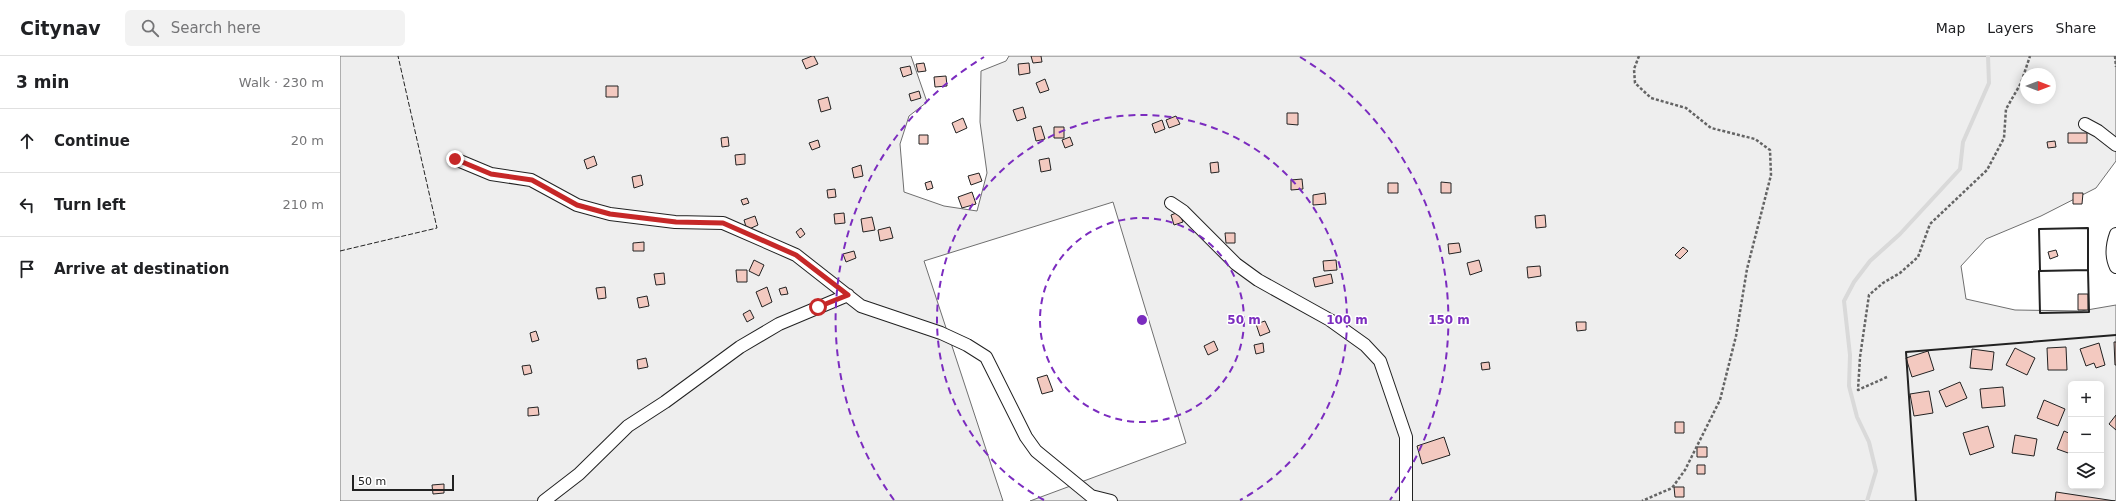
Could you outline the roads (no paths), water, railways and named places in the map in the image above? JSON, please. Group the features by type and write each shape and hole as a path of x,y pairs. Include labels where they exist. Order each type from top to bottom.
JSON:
{"street":[{"path":"2085,124 2098,131 2116,145"},
{"path":"455,159 491,174 532,180 577,205 610,214 676,222 723,223 796,255 861,306 941,333 966,344 986,357 1026,436 1036,451 1091,496 1111,501"},
{"path":"1171,203 1184,211 1236,264 1258,280 1330,320 1365,345 1380,361 1406,437 1408,461 1406,501"},
{"path":"2116,234 2113,245 2112,260 2116,267"},
{"path":"544,501 579,474 628,426 665,402 740,347 779,324 848,295"}],"waterway":[{"path":"1867,501 1876,471 1869,442 1857,417 1849,386 1850,355 1844,301 1854,282 1870,261 1900,234 1960,169 1963,142 1989,83 1988,56"}]}
